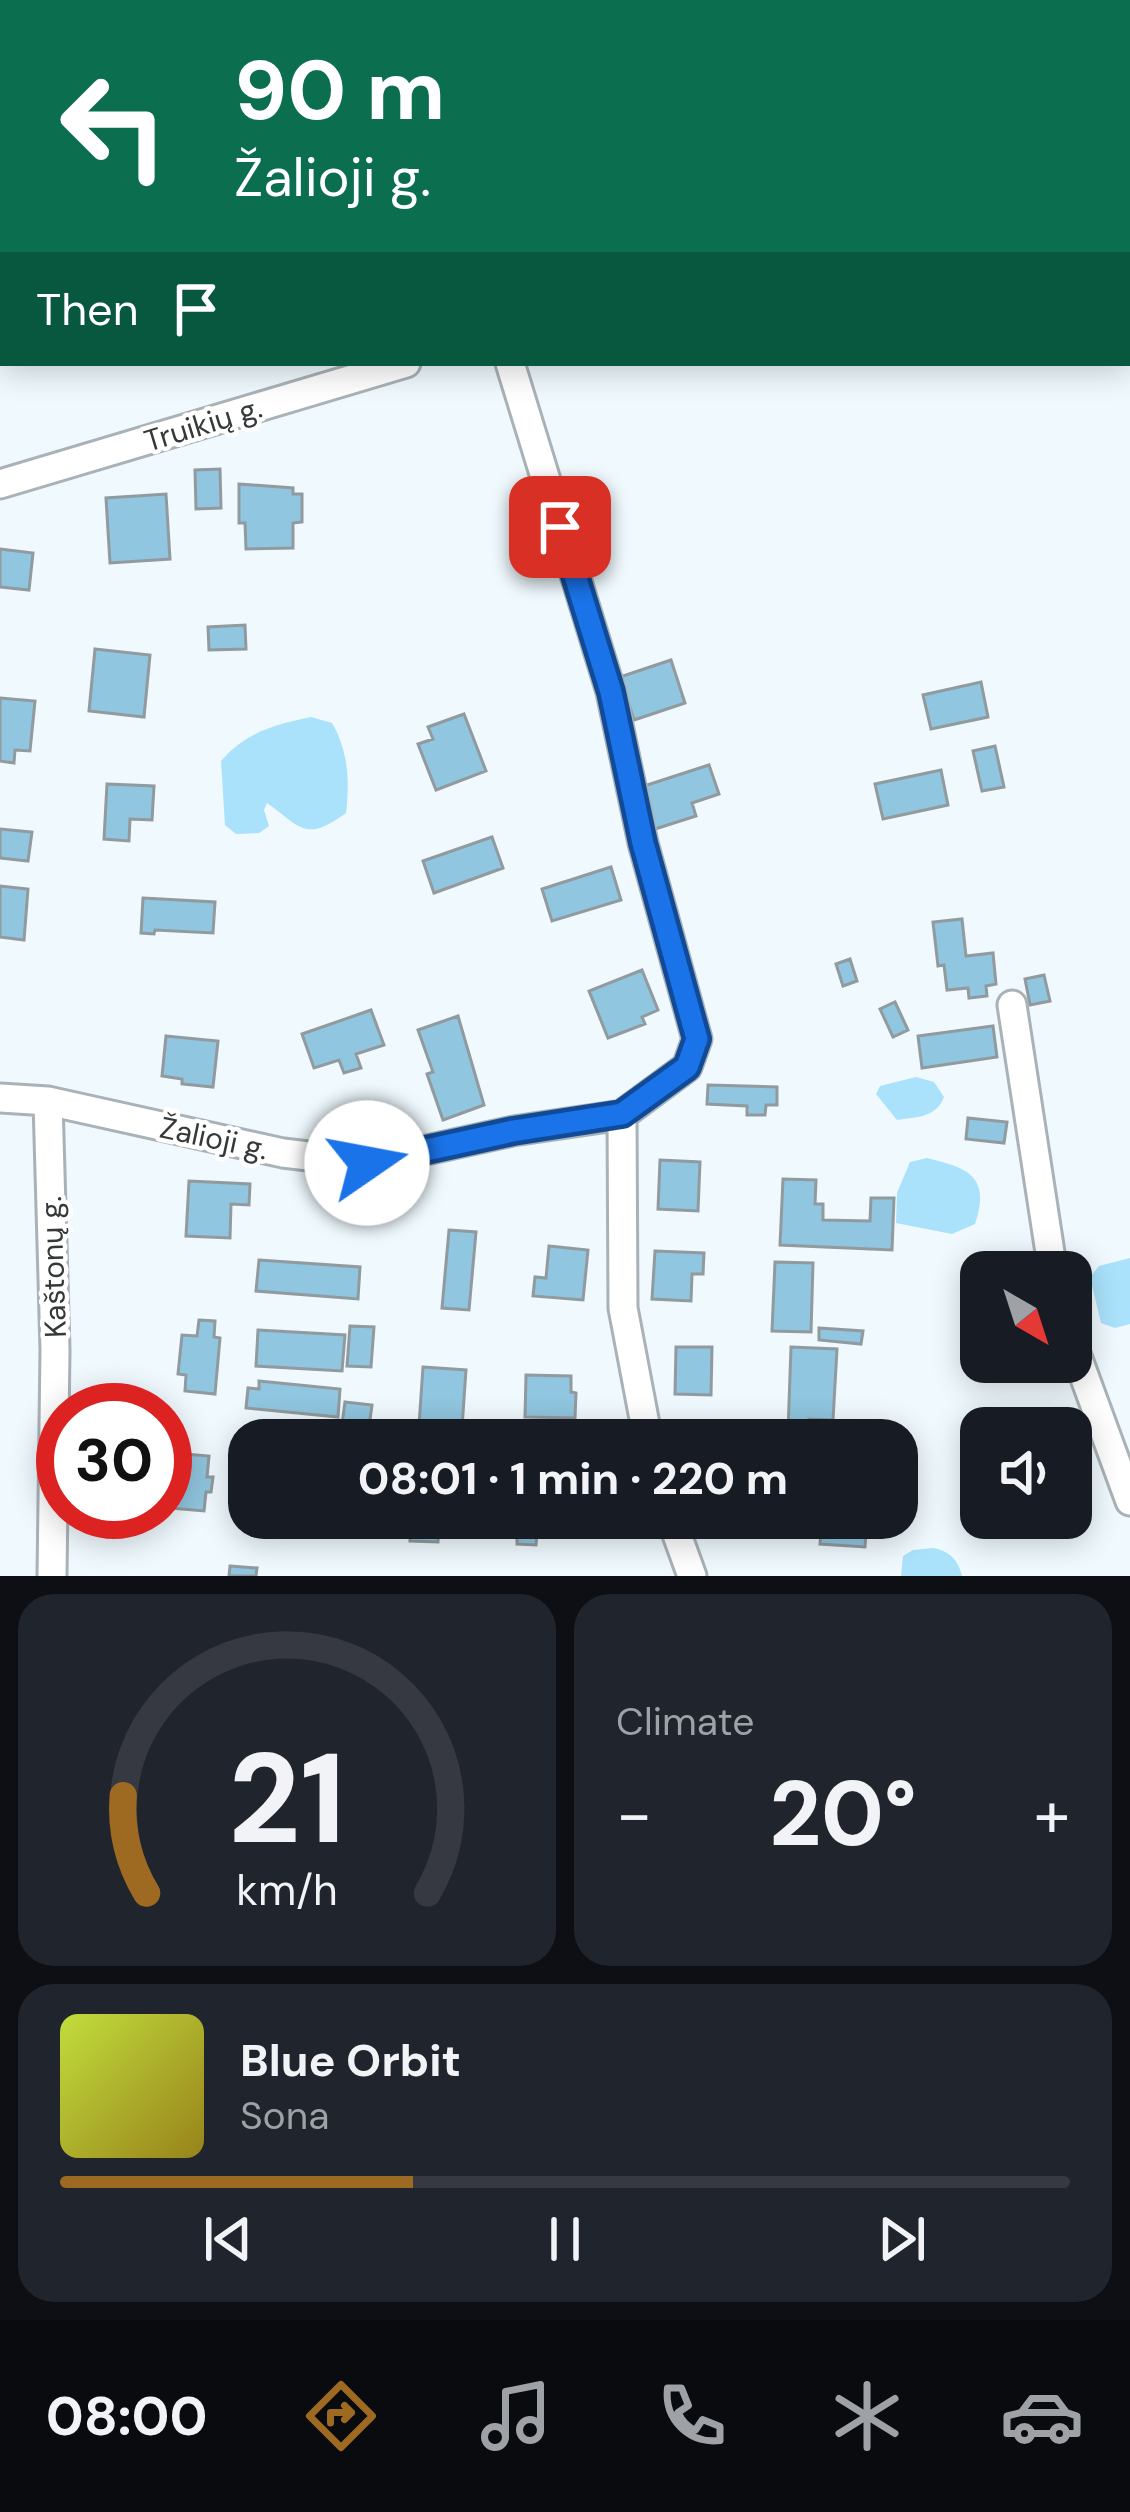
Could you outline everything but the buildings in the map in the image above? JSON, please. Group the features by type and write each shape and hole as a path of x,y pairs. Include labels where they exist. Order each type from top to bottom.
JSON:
{"street":[{"name":"Truikių g.","path":"0,484 396,366"},
{"name":"Žalioji g.","path":"0,1098 48,1101 284,1153 367,1163 513,1131 622,1114 687,1067 697,1039 643,843 611,692 511,366"},
{"path":"1012,1005 1050,1251"},
{"name":"Kaštonų g.","path":"48,1101 55,1349 52,1576"},
{"path":"622,1114 623,1308 644,1419"},
{"path":"1087,1383 1130,1502"},
{"path":"679,1539 692,1576"}],"water":[{"path":"311,717 332,723 342,744 348,778 346,813 321,827 304,828 267,803 269,826 259,833 236,834 225,825 221,761 262,731"},
{"path":"916,1077 934,1082 944,1097 931,1113 897,1120 876,1094 880,1086"},
{"path":"927,1158 964,1171 978,1185 975,1224 952,1234 896,1223 897,1193 910,1162"},
{"path":"1130,1258 1130,1324 1115,1328 1101,1323 1092,1285 1092,1275 1099,1266"},
{"path":"933,1548 952,1557 962,1576 901,1576 903,1556"}],"route":[{"path":"367,1163 513,1131 622,1114 687,1067 697,1039 643,843 611,692 560,527"}]}
